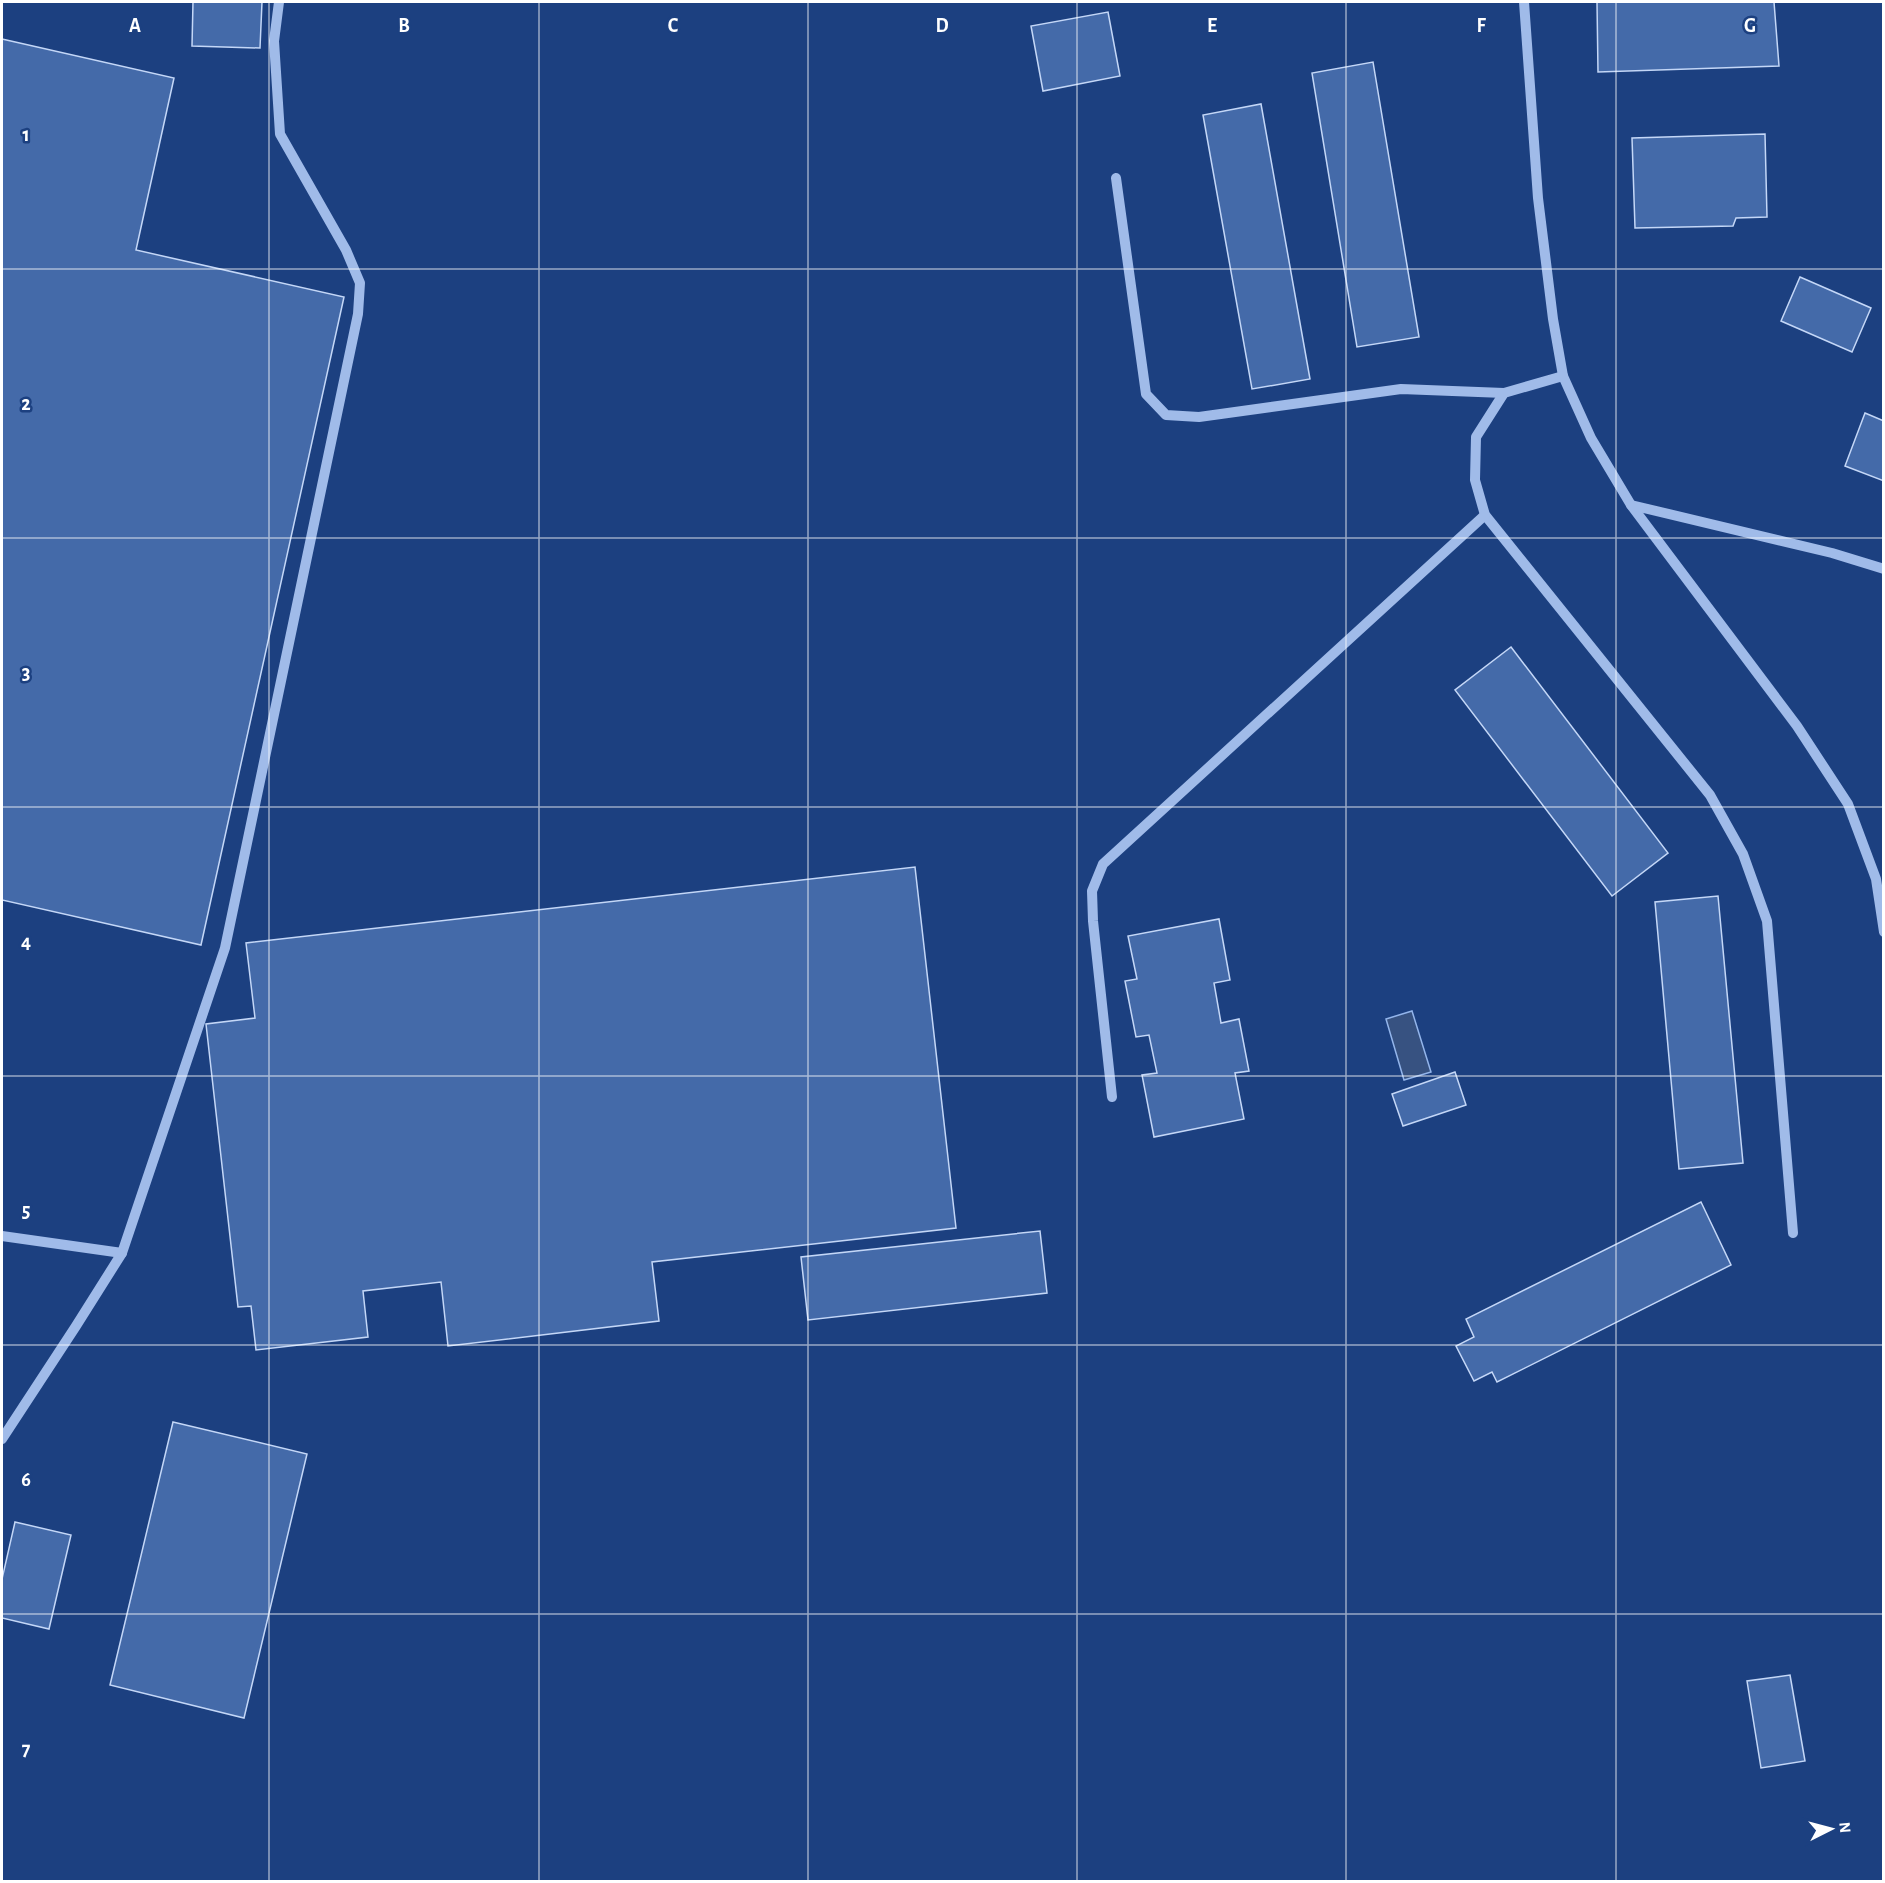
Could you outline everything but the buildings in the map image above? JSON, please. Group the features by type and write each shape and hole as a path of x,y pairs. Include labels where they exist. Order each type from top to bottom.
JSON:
{"street":[{"path":"2,1438 122,1253 225,948 358,314 360,284 346,250 280,134 274,41 279,2"},
{"path":"1524,2 1538,198 1553,319 1563,376 1591,438 1630,505 1797,726 1848,804 1876,879 1884,932"},
{"path":"1116,178 1146,394 1166,415 1198,417 1401,389 1504,393 1563,376"},
{"path":"1504,393 1476,437 1475,480 1485,515 1710,795 1743,854 1767,921 1793,1233"},
{"path":"1630,505 1832,552 1884,569"},
{"path":"1112,1097 1093,921 1092,891 1103,864 1485,515"},
{"path":"2,1236 122,1253"}],"water":[{"path":"1412,1011 1431,1072 1404,1080 1386,1019"}]}
